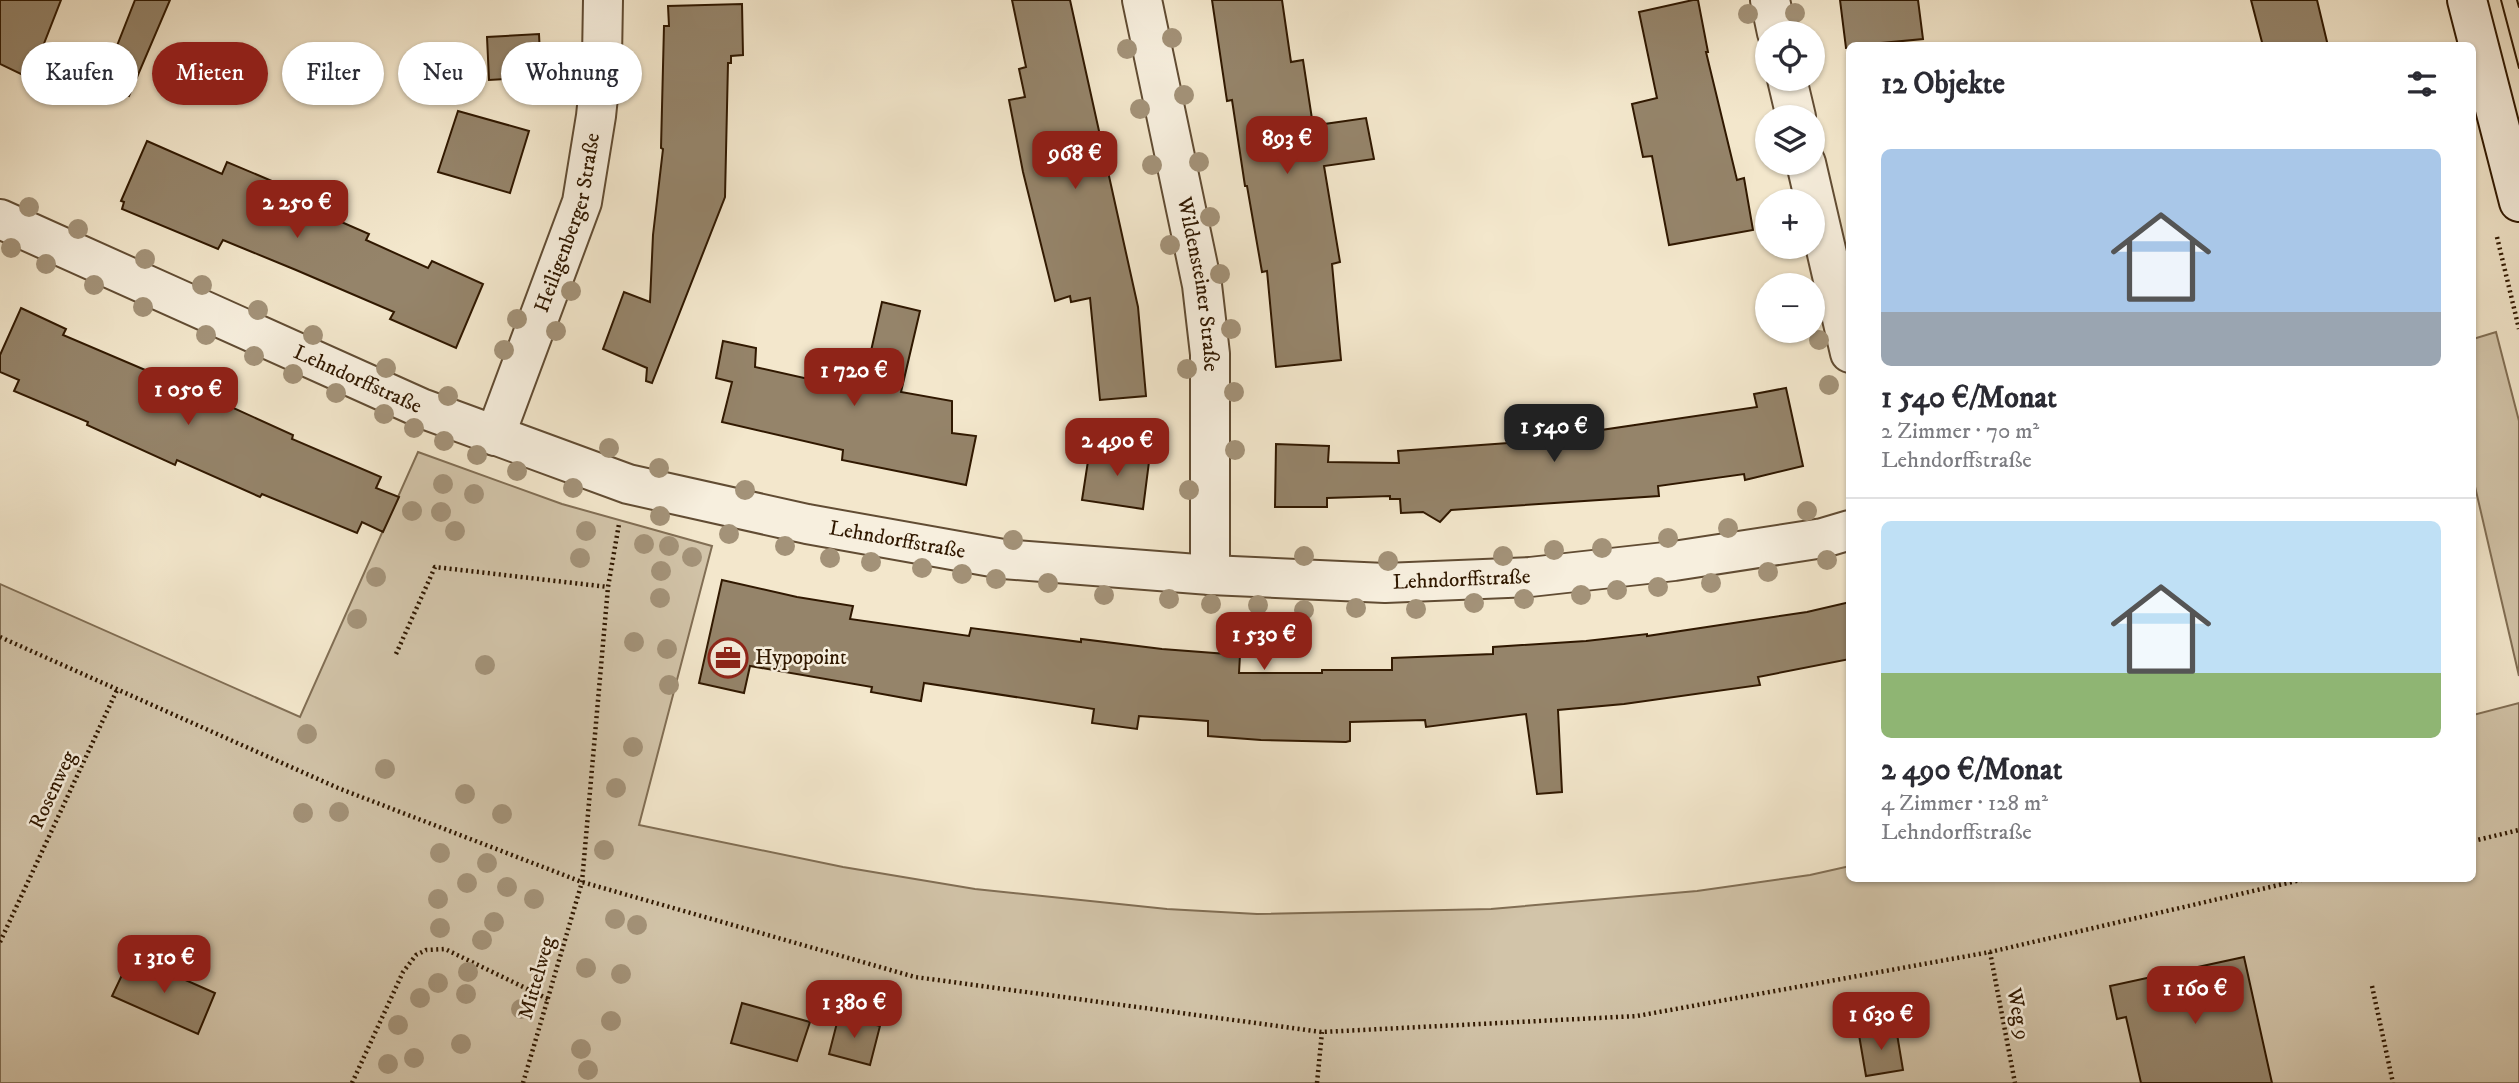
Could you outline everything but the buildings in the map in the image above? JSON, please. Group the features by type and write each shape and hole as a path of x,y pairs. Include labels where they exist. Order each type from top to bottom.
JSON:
{"street":[{"name":"Heiligenberger Straße","path":"495,436 582,202 598,104 603,0"},
{"name":"Wildensteiner Straße","path":"1142,0 1202,285 1210,354 1210,575"},
{"path":"1770,0 1774,21"},
{"path":"2467,0 2519,202"},
{"path":"1809,175 1846,336"},
{"name":"Lehndorffstraße","path":"0,219 421,408 628,484 807,524 1003,559 1210,575 1385,583 1530,577 1674,561 1823,538 1846,531"}],"path":[{"name":"Mittelweg","path":"523,1083 582,883 608,587 616,539"},
{"path":"396,654 435,567 608,587"},
{"path":"0,637 338,788 582,883 915,977 1322,1032 1637,1016 1990,952 2292,882"},
{"name":"Rosenweg","path":"0,942 117,690"},
{"path":"2476,840 2519,830"},
{"path":"352,1083 403,972 416,955 426,950 445,949 548,999"},
{"name":"Weg 9","path":"1990,952 2015,1083"},
{"path":"2371,986 2393,1083"},
{"path":"1317,1083 1322,1032"}],"shaded area":[{"path":"2496,332 2519,421 2519,676 2476,491 2476,338"},
{"path":"418,452 562,504 712,546 639,825 843,867 975,889 1167,909 1257,914 1491,909 1697,891 1810,875 1846,867 1846,882 2476,882 2476,714 2519,703 2519,1083 0,1083 0,584 300,717"}],"tram line":[{"path":"2501,0 2519,68"},
{"path":"2517,0 2519,7"}],"place":[{"name":"Hypopoint","path":"728,658"}]}
